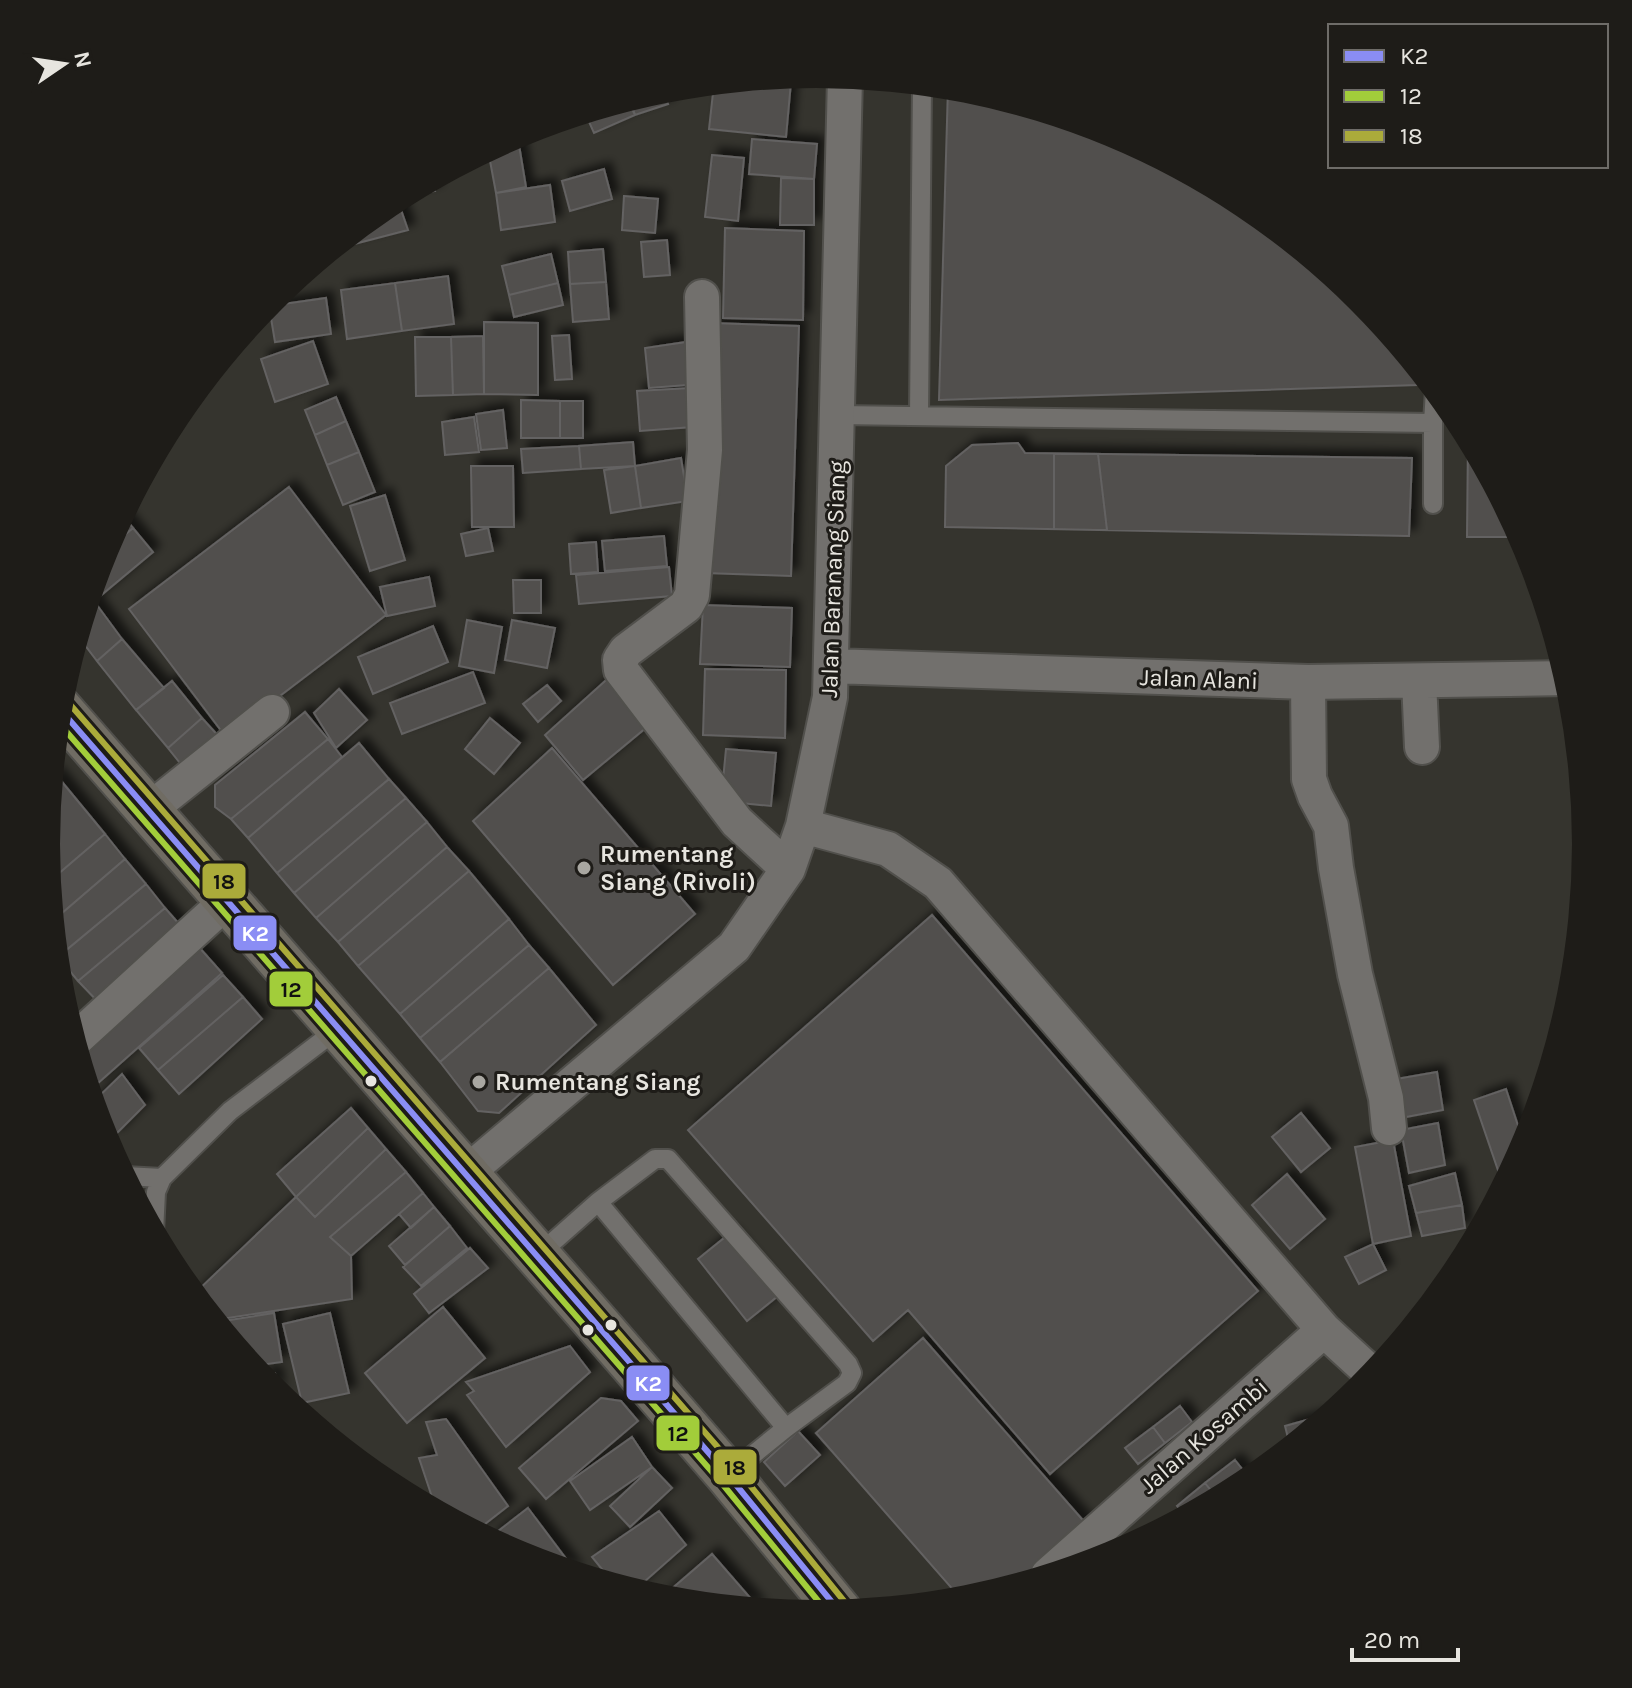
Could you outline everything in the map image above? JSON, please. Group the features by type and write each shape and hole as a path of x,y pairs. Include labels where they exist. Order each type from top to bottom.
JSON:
{"main road":[{"path":"70,721 728,1475 830,1599"}],"street":[{"name":"Jalan Baranang Siang","path":"465,1174 734,947 788,869 803,826 830,697 845,89"},
{"path":"702,297 705,450 692,595 686,606 626,651 620,660 621,670 737,822 788,869"},
{"name":"Jalan Alani","path":"832,666 1308,682 1419,681 1552,673"},
{"path":"1419,681 1422,747"},
{"path":"1308,682 1309,779 1331,826 1355,974 1386,1098 1389,1128"},
{"path":"149,810 272,712"},
{"path":"803,826 888,849 938,883 1324,1330 1363,1366"},
{"path":"84,1032 228,900"},
{"name":"Jalan Kosambi","path":"1070,1556 1324,1330"}],"lane":[{"path":"919,416 922,95"},
{"path":"1433,504 1434,409"},
{"path":"838,415 1433,423"},
{"path":"155,1211 156,1192 162,1178 230,1111 339,1028"},
{"path":"537,1256 598,1202 655,1159 668,1159 848,1364 852,1373 847,1383 728,1475"},
{"path":"137,1177 162,1178"},
{"path":"598,1202 786,1428"}],"building":[{"path":"790,89 786,137 709,129 713,95"},
{"path":"948,100 1059,128 1150,166 1194,189 1276,244 1314,276 1351,309 1417,385 939,400"},
{"path":"668,104 635,115 634,111"},
{"path":"633,111 635,115 594,133 590,123"},
{"path":"752,139 817,144 814,179 749,174"},
{"path":"520,149 526,187 496,193 490,162"},
{"path":"712,155 744,158 738,221 705,217"},
{"path":"604,169 612,199 570,211 562,181"},
{"path":"781,178 814,179 814,225 780,225"},
{"path":"550,185 555,222 501,230 496,193"},
{"path":"624,196 658,199 655,233 622,230"},
{"path":"402,212 408,230 357,243"},
{"path":"725,228 804,231 803,320 723,318"},
{"path":"667,240 670,275 644,277 641,242"},
{"path":"603,249 606,282 570,284 568,252"},
{"path":"551,254 558,283 509,295 502,266"},
{"path":"448,276 454,324 402,331 395,283"},
{"path":"606,282 609,319 573,322 570,284"},
{"path":"395,283 402,331 347,339 341,290"},
{"path":"558,283 563,305 514,317 509,295"},
{"path":"326,298 331,334 275,342 271,320 287,303"},
{"path":"484,322 538,323 538,395 484,394"},
{"path":"713,323 799,326 791,576 705,573"},
{"path":"569,335 572,379 555,380 552,336"},
{"path":"483,336 484,394 453,395 451,337"},
{"path":"415,337 451,337 453,395 416,396"},
{"path":"313,341 328,384 275,402 261,359"},
{"path":"693,341 700,384 649,388 645,348"},
{"path":"690,388 693,427 640,431 637,391"},
{"path":"336,397 346,421 315,435 305,410"},
{"path":"521,400 560,401 560,438 521,438"},
{"path":"560,401 583,401 583,438 560,438"},
{"path":"503,410 507,448 481,450 476,414"},
{"path":"474,417 479,452 445,455 442,422"},
{"path":"346,421 359,452 327,465 315,435"},
{"path":"633,442 635,466 581,469 579,446"},
{"path":"1018,443 1025,453 1412,458 1409,536 945,527 946,466 972,445"},
{"path":"579,446 581,469 523,473 521,449"},
{"path":"359,452 375,492 343,505 327,465"},
{"path":"1054,454 1098,454 1107,530 1054,530"},
{"path":"681,458 688,501 641,508 635,466"},
{"path":"1468,461 1506,537 1467,537"},
{"path":"471,466 513,466 514,527 472,527"},
{"path":"635,466 641,508 611,513 604,470"},
{"path":"289,487 386,615 226,737 129,609"},
{"path":"385,495 405,560 370,571 350,506"},
{"path":"133,528 153,552 103,594 118,555"},
{"path":"488,528 493,551 466,556 461,534"},
{"path":"664,536 667,566 605,571 602,541"},
{"path":"596,542 598,572 571,574 569,544"},
{"path":"669,567 672,596 579,604 576,575"},
{"path":"429,577 435,606 387,616 380,587"},
{"path":"513,580 541,580 541,613 514,613"},
{"path":"703,605 792,608 790,667 700,664"},
{"path":"98,607 122,639 97,661 86,647"},
{"path":"467,620 502,627 494,673 459,666"},
{"path":"512,620 555,628 547,668 505,660"},
{"path":"433,626 448,662 373,694 358,657"},
{"path":"122,639 164,688 136,710 97,661"},
{"path":"705,669 786,670 785,738 703,735"},
{"path":"473,672 485,703 402,734 390,703"},
{"path":"614,673 653,722 583,780 545,735"},
{"path":"172,681 202,718 168,748 136,710"},
{"path":"547,685 561,701 538,722 523,704"},
{"path":"339,689 367,720 336,748 314,713"},
{"path":"305,712 328,739 231,819 215,807 215,785"},
{"path":"202,718 222,740 196,764 180,763 168,748"},
{"path":"490,718 520,743 494,774 465,749"},
{"path":"328,739 342,757 248,838 231,819"},
{"path":"359,743 389,779 277,873 248,838"},
{"name":"Rumentang Siang (Rivoli)","path":"552,748 695,914 613,985 473,821"},
{"path":"726,749 776,753 771,806 721,801"},
{"path":"389,779 406,798 294,893 277,873"},
{"path":"63,783 105,834 61,871"},
{"path":"406,798 427,822 316,918 294,893"},
{"path":"427,822 447,847 338,942 316,918"},
{"path":"105,834 125,859 64,912 61,871"},
{"path":"447,847 469,871 358,966 338,942"},
{"path":"125,859 146,884 67,949 64,912"},
{"path":"469,871 509,919 400,1014 358,966"},
{"path":"146,884 165,908 78,981 72,973 67,949"},
{"path":"165,908 187,933 102,1006 78,981"},
{"path":"932,915 1258,1291 1050,1474 908,1310 873,1341 688,1130"},
{"path":"509,919 529,945 420,1038 400,1014"},
{"path":"529,945 549,968 440,1062 420,1038"},
{"path":"198,946 222,973 99,1083 88,1045"},
{"path":"549,968 596,1025 499,1113 478,1111 440,1062"},
{"path":"223,975 243,997 158,1070 139,1048"},
{"path":"243,997 262,1019 179,1094 158,1070"},
{"path":"1437,1072 1443,1110 1401,1118 1396,1079"},
{"path":"122,1074 145,1105 118,1132 102,1093"},
{"path":"1506,1089 1517,1124 1498,1170 1474,1100"},
{"path":"351,1108 368,1128 296,1197 277,1174"},
{"path":"1301,1113 1330,1148 1301,1172 1272,1137"},
{"path":"1438,1123 1445,1165 1409,1173 1401,1130"},
{"path":"368,1128 386,1149 315,1217 296,1197"},
{"path":"1393,1140 1411,1236 1373,1244 1355,1147"},
{"path":"386,1149 406,1172 330,1237 351,1256 352,1299 228,1318 203,1286 296,1197 315,1217"},
{"path":"406,1172 423,1193 351,1256 330,1237"},
{"path":"1455,1173 1462,1205 1416,1213 1409,1186"},
{"path":"1287,1174 1325,1219 1290,1249 1252,1205"},
{"path":"423,1193 434,1207 411,1228 399,1214"},
{"path":"1462,1205 1465,1228 1422,1236 1416,1213"},
{"path":"434,1207 450,1226 405,1265 389,1246"},
{"path":"450,1226 467,1248 421,1286 403,1267"},
{"path":"729,1234 778,1296 747,1321 698,1259"},
{"path":"1373,1244 1386,1270 1359,1284 1345,1257"},
{"path":"470,1248 488,1268 429,1313 414,1294"},
{"path":"443,1307 485,1358 407,1423 365,1373"},
{"path":"274,1313 282,1362 268,1364 229,1320"},
{"path":"330,1313 349,1393 307,1402 300,1396 283,1324"},
{"path":"923,1338 1088,1526 1044,1564 951,1587 816,1433"},
{"path":"570,1346 590,1372 506,1447 467,1395 474,1391 466,1382"},
{"path":"601,1398 621,1401 638,1421 546,1499 519,1468"},
{"path":"1180,1406 1192,1422 1165,1443 1153,1427"},
{"path":"446,1419 508,1506 486,1524 431,1495 419,1458 437,1455 426,1422"},
{"path":"1303,1421 1287,1435 1285,1426"},
{"path":"1153,1427 1165,1443 1138,1464 1125,1448"},
{"path":"798,1431 820,1455 785,1486 764,1462"},
{"path":"632,1437 652,1467 590,1510 570,1481"},
{"path":"1235,1460 1242,1469 1210,1489 1205,1483"},
{"path":"652,1467 672,1488 630,1527 610,1506"},
{"path":"1205,1483 1210,1489 1178,1507"},
{"path":"528,1508 565,1557 527,1542 500,1530"},
{"path":"659,1511 686,1545 646,1580 601,1568 592,1557"},
{"path":"712,1554 749,1597 717,1594 675,1586"}],"transit line":[{"name":"18","path":"73,708 736,1468 842,1599"},
{"name":"K2","path":"70,721 728,1475 830,1599"},
{"name":"12","path":"68,734 720,1481 817,1600"}],"place":[{"name":"Rumentang Siang (Rivoli)","path":"584,868"},
{"name":"Rumentang Siang","path":"479,1082"}]}
